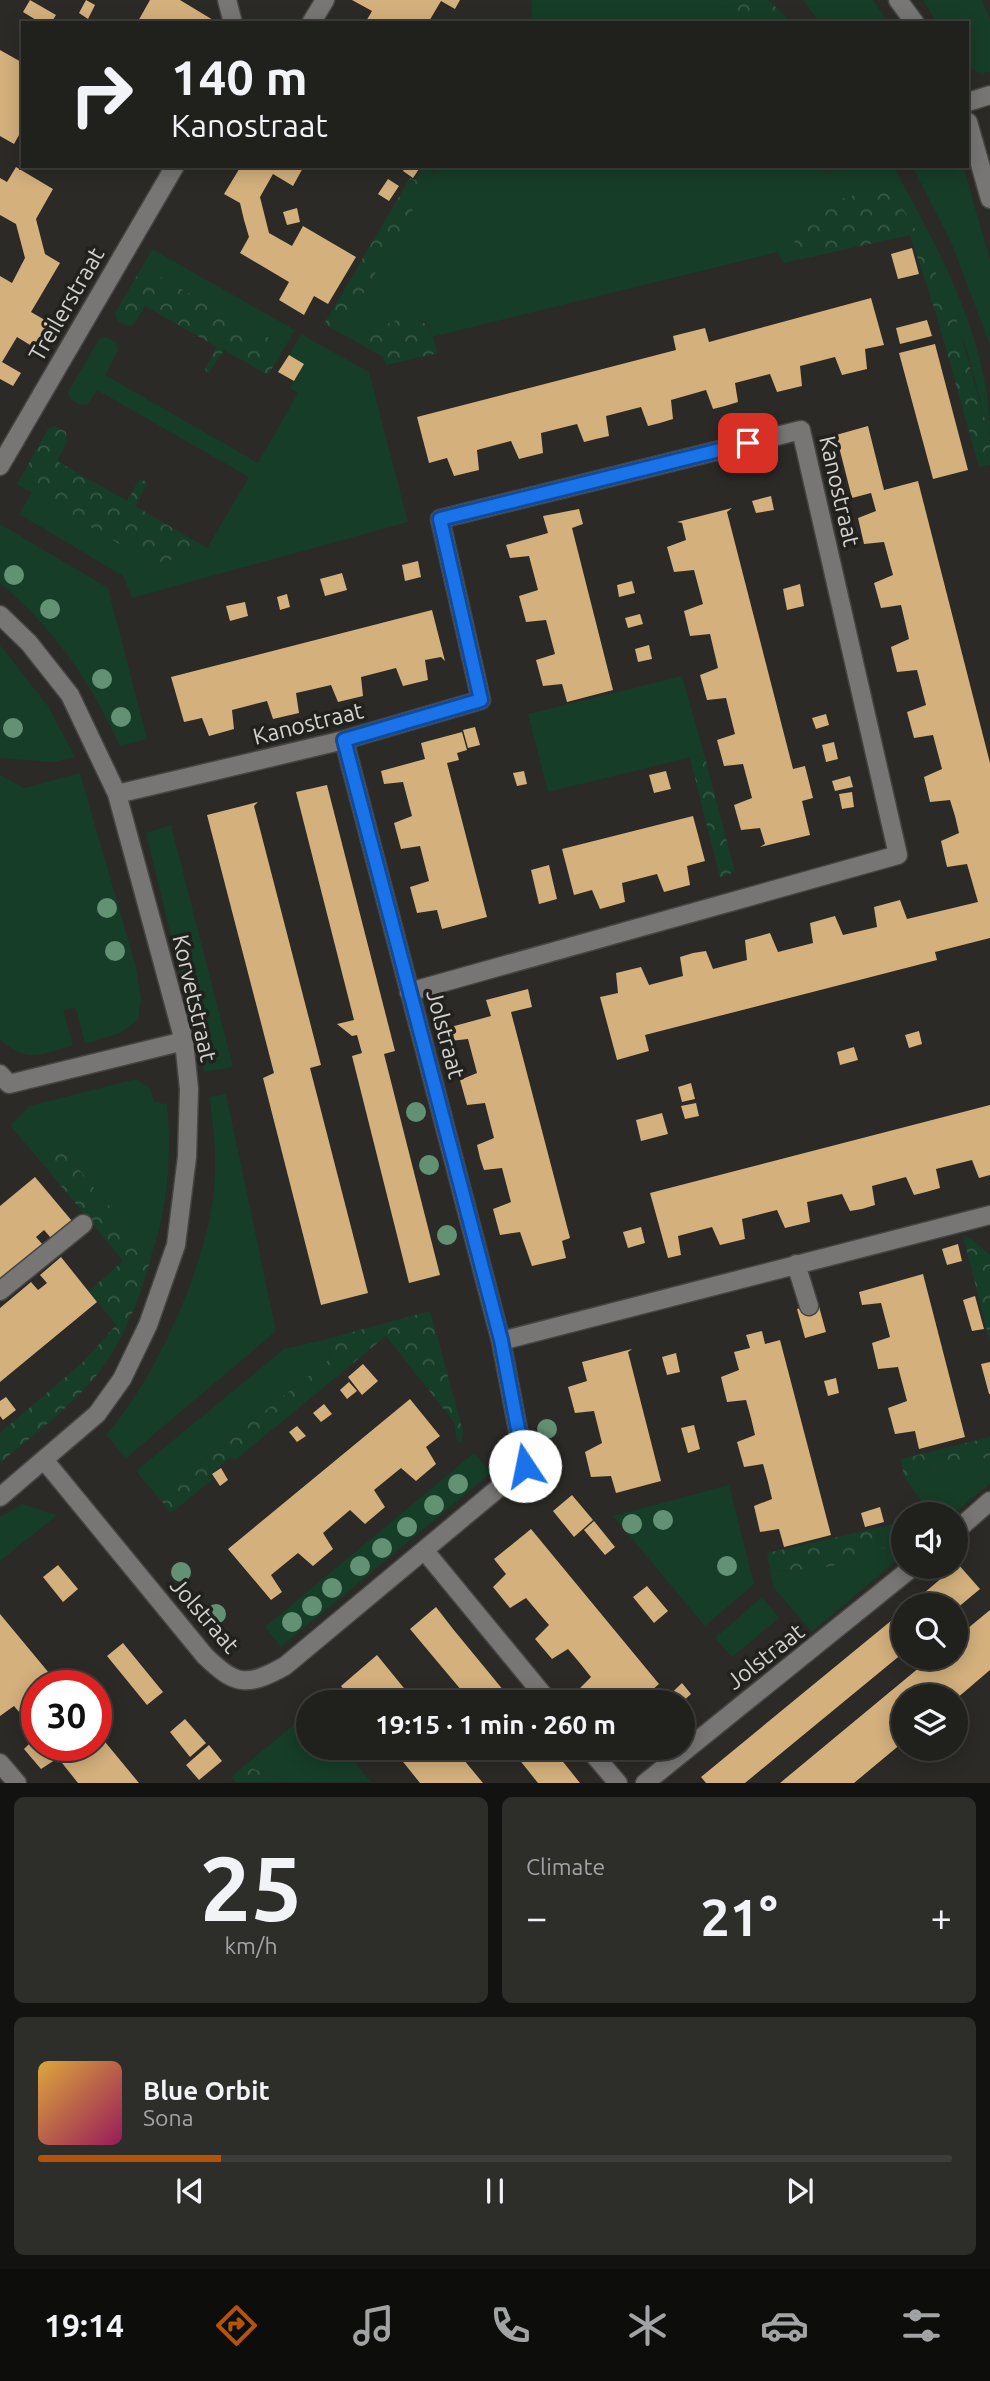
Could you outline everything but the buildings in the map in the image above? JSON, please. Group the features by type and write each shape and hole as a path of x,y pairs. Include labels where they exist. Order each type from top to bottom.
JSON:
{"street":[{"path":"227,0 232,21"},
{"path":"313,21 325,0"},
{"path":"898,0 914,21"},
{"path":"969,102 990,94"},
{"path":"969,126 990,199"},
{"name":"Treilerstraat","path":"0,466 174,168"},
{"name":"Kanostraat","path":"117,794 344,740 481,700 440,519 801,430 898,855 410,992"},
{"name":"Korvetstraat","path":"0,615 29,643 70,695 117,794 184,1041 190,1088 187,1157 176,1245 148,1325 121,1379 97,1413 45,1461 0,1497"},
{"name":"Jolstraat","path":"45,1461 205,1656 228,1678 245,1682 262,1679 285,1666 525,1466 501,1340 344,740"},
{"path":"0,1074 9,1084 184,1041"},
{"path":"501,1340 990,1215"},
{"path":"0,1291 83,1224"},
{"path":"796,1264 809,1306"},
{"path":"968,1520 990,1501"},
{"path":"424,1550 539,1690"},
{"name":"Jolstraat","path":"645,1783 898,1579"},
{"path":"598,1760 618,1783"},
{"path":"0,1763 17,1783"}],"green space":[{"path":"532,0 715,0 736,21 532,21"},
{"path":"715,0 769,0 787,19 785,21 736,21"},
{"path":"803,0 873,0 887,21 819,21"},
{"path":"923,0 982,0 990,19 990,72 981,73 969,68 969,21 936,21"},
{"path":"423,168 435,172 340,333 324,324 410,178 415,180"},
{"path":"440,168 822,168 825,172 844,168 894,168 928,230 959,297 981,366 988,401 990,437 967,351 919,237 902,207 880,188 794,238 797,260 783,263 778,252 432,337 429,324 421,320 402,320 392,322 374,332 362,345 340,333 435,172"},
{"path":"913,168 964,168 990,260 990,345 951,242"},
{"path":"880,188 902,207 919,236 955,315 990,437 990,465 979,467 938,320 910,235 797,260 794,238 830,202"},
{"path":"152,249 295,330 285,347 142,267"},
{"path":"142,267 285,347 268,375 224,350 208,374 205,369 217,347 145,306 134,324 127,326 117,320 115,313"},
{"path":"403,318 425,323 431,331 438,353 386,365 383,357 362,345 374,331"},
{"path":"301,334 369,372 408,522 132,598 123,576 19,514 32,492 155,565 207,548 249,477 97,390 88,404 80,405 70,399 68,392 99,339 106,337 116,342 118,351 105,375 258,463 298,393 290,388 304,364 289,355"},
{"path":"55,426 66,432 67,442 57,461 127,501 139,480 146,481 147,484 135,506 207,548 155,565 17,484 48,429"},
{"path":"0,524 108,588 147,739 120,746 97,700 69,658 37,619 0,583"},
{"path":"0,645 48,706 75,757 54,762 0,758"},
{"path":"682,676 704,754 548,792 528,714"},
{"path":"704,754 735,872 720,877 690,758"},
{"path":"80,773 136,967 141,999 138,1020 120,1033 85,1044 76,1008 63,1009 73,1045 43,1054 26,1055 0,1039 0,775 24,788"},
{"path":"171,825 233,1067 204,1072 146,833"},
{"path":"136,1079 150,1088 154,1102 167,1104 169,1143 165,1200 151,1256 63,1150 43,1164 10,1126 29,1106"},
{"path":"226,1094 276,1331 126,1458 106,1435 145,1380 180,1311 194,1274 212,1204 215,1163 210,1097"},
{"path":"63,1150 151,1256 129,1320 104,1365 73,1400 0,1463 0,1433 83,1362 116,1325 89,1291 123,1261 43,1164"},
{"path":"963,1236 973,1240 990,1255 990,1342"},
{"path":"430,1311 463,1431 461,1443 457,1441 454,1422 386,1336 235,1460 231,1457 210,1475 213,1479 171,1513 158,1497 332,1357 323,1340"},
{"path":"323,1340 332,1357 158,1497 136,1471 284,1349"},
{"path":"990,1437 990,1465 983,1457 904,1477 901,1459"},
{"path":"474,1453 491,1473 281,1647 265,1627"},
{"path":"983,1457 990,1465 990,1483 967,1502 922,1502 904,1477"},
{"path":"729,1485 754,1584 705,1626 613,1516"},
{"path":"22,1504 57,1515 0,1561 0,1517"},
{"path":"891,1525 889,1548 829,1566 770,1570 767,1553"},
{"path":"891,1546 891,1565 812,1632 773,1587 770,1570 829,1566"},
{"path":"762,1597 779,1618 732,1657 715,1638"},
{"path":"296,1723 296,1760 353,1760 371,1782 284,1782 245,1765"},
{"path":"245,1765 284,1782 236,1782 231,1777"}],"route":[{"path":"525,1466 501,1340 344,740 481,700 440,519 748,443"}]}
